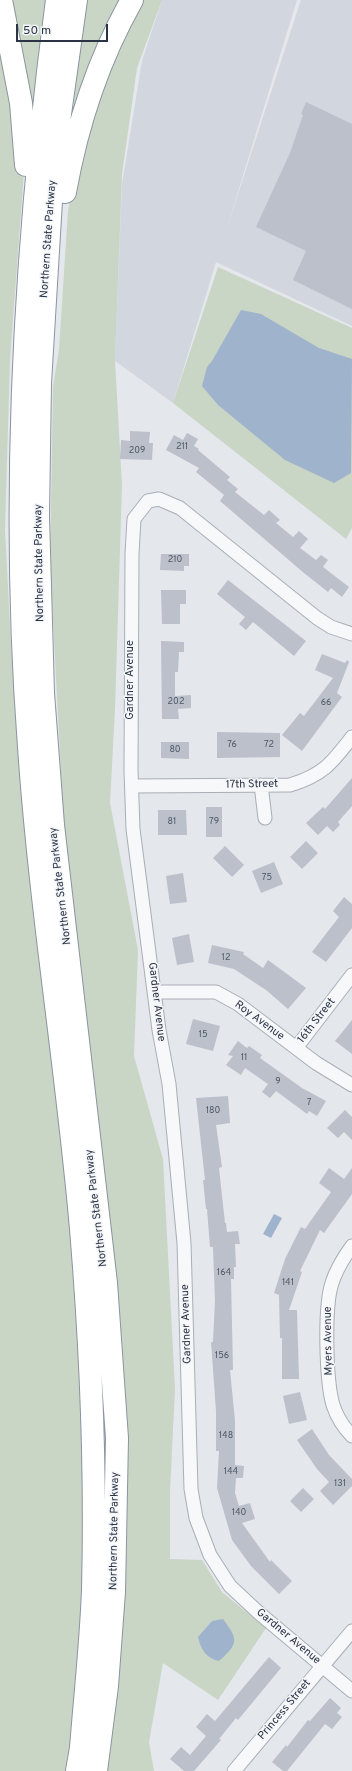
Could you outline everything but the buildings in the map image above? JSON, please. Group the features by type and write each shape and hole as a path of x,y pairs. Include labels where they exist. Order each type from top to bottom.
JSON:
{"highway":[{"path":"1,0 23,120 29,253"},
{"name":"Northern State Parkway","path":"57,0 42,115 29,253 22,386 20,478 21,597 26,703 36,828 70,1108 81,1233 90,1369 94,1473 93,1594 81,1748 77,1771"},
{"name":"Northern State Parkway","path":"76,0 60,114 52,194 40,383 38,516 43,693 54,825 106,1283 117,1438 114,1592 107,1686 96,1771"},
{"path":"46,292 67,178 81,121 99,68 132,0"}],"street":[{"name":"Gardner Avenue","path":"352,634 331,627 317,618 180,508 159,499 148,501 134,518 132,554 132,829 156,992 159,1030 168,1084 184,1243 191,1489 196,1518 210,1555 230,1586 259,1613 352,1691"},
{"name":"17th Street","path":"132,786 290,785 308,780 322,771 352,737"},
{"path":"261,785 265,818"},
{"name":"16th Street","path":"296,1048 352,975"},
{"name":"Roy Avenue","path":"156,992 216,992 238,1004 316,1064 352,1085"},
{"name":"Myers Avenue","path":"352,1246 343,1259 330,1288 328,1298 328,1360 333,1405 337,1415 352,1436"},
{"name":"Princess Street","path":"234,1771 352,1631"}],"shaded area":[{"path":"162,0 297,0 225,234 301,0 352,0 352,326 216,262 173,403 115,361 122,184 142,61"}],"green space":[{"path":"8,0 49,0 33,124"},
{"path":"85,0 127,0 72,131 76,63"},
{"path":"139,0 162,0 137,68 122,174 115,361 122,485 115,709 110,803 138,950 134,1056 163,1159 175,1389 170,1492 170,1559 202,1560 222,1592 266,1628 218,1700 163,1663 149,1742 154,1771 101,1771 119,1623 74,925 63,811 50,564 53,387 59,349 68,211 79,148 110,58"},
{"path":"0,15 24,172 10,359 5,530 11,645 45,994 73,1211 84,1379 84,1624 68,1771 0,1771"},
{"path":"218,267 352,328 352,528 346,539 173,403"}],"water":[{"path":"241,310 261,314 319,348 352,359 351,473 334,483 285,460 218,405 202,386 207,367 212,361"},
{"path":"274,1214 282,1218 271,1238 263,1234"},
{"path":"223,1619 232,1632 234,1642 230,1650 219,1661 207,1656 198,1637 212,1621"}]}
